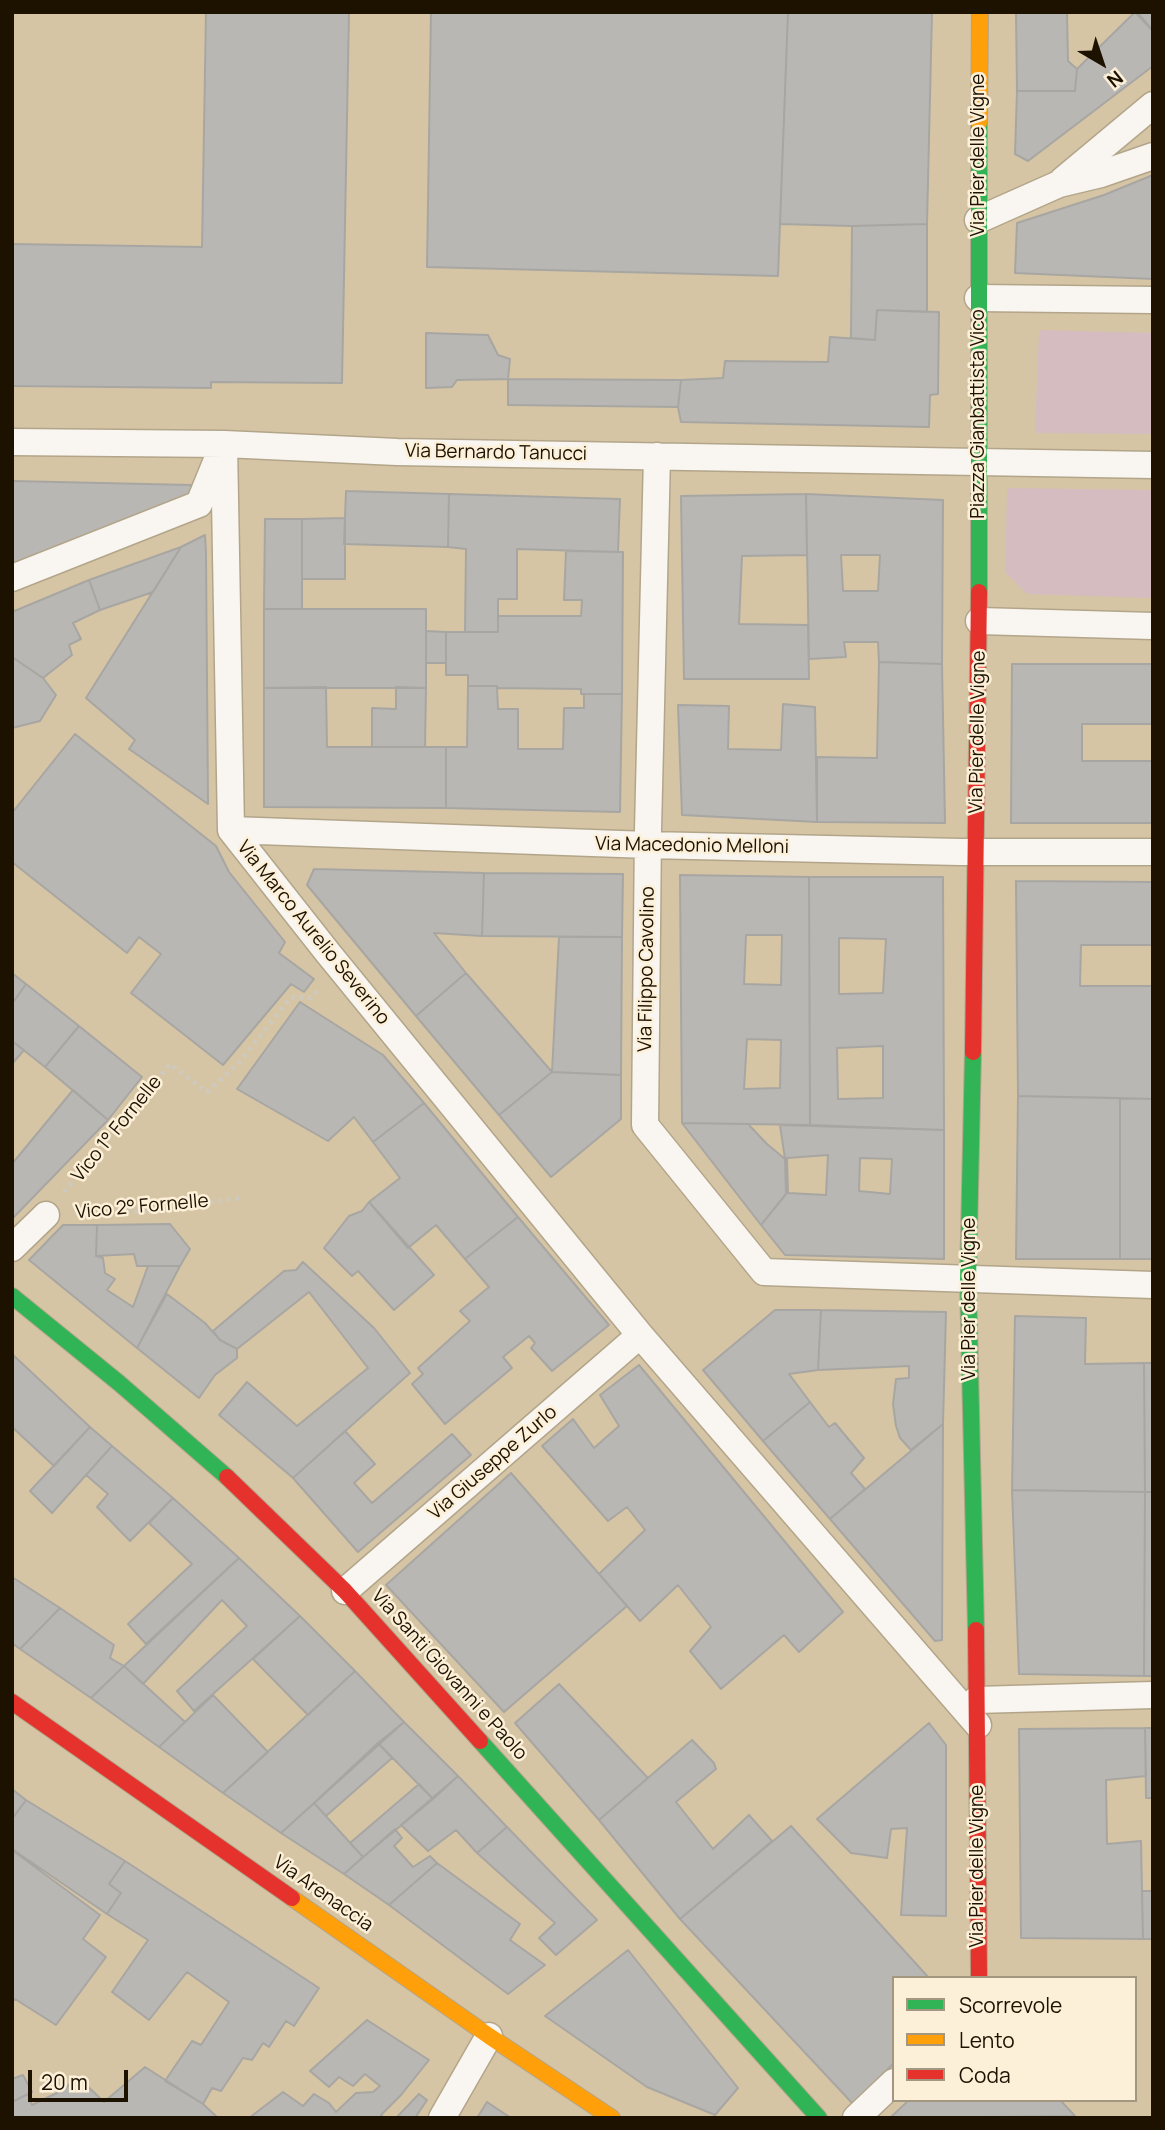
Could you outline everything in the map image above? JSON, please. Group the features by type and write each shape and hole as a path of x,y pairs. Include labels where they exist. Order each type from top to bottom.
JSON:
{"street":[{"name":"Via Pier delle Vigne","path":"978,298 980,12"},
{"path":"1059,184 1153,105"},
{"path":"978,220 1059,184 1101,174 1153,156"},
{"name":"Piazza Gianbattista Vico","path":"979,621 978,298 1153,300"},
{"name":"Via Bernardo Tanucci","path":"12,442 223,444 397,452 1153,465"},
{"path":"12,578 199,505 223,444"},
{"name":"Via Marco Aurelio Severino","path":"223,444 231,830 640,1335 977,1713"},
{"name":"Via Filippo Cavolino","path":"657,456 645,1125 764,1272 968,1280"},
{"name":"Via Pier delle Vigne","path":"979,621 968,1280 977,1713 979,1976"},
{"path":"979,621 1153,626"},
{"name":"Via Macedonio Melloni","path":"231,830 648,845 977,852 1153,852"},
{"path":"12,1248 46,1215"},
{"path":"968,1280 1153,1285"},
{"name":"Via Santi Giovanni e Paolo","path":"12,1296 119,1383 242,1490 345,1591 818,2118"},
{"name":"Via Giuseppe Zurlo","path":"345,1591 640,1335"},
{"path":"977,1713 1153,1695"},
{"name":"Via Arenaccia","path":"12,1702 489,2036 612,2118"},
{"path":"442,2118 489,2036"},
{"path":"856,2118 892,2084"}],"path":[{"name":"Vico 1° Fornelle","path":"46,1215 170,1064 207,1092 238,1064 291,997 310,998 325,982 328,953"},
{"name":"Vico 2° Fornelle","path":"46,1215 148,1211 239,1198"}],"shaded area":[{"path":"1039,330 1153,333 1153,434 1035,433"},
{"path":"1007,488 1153,490 1153,598 1027,594 1005,572"}],"building":[{"path":"206,12 349,12 342,383 211,382 211,388 12,386 12,244 202,247"},
{"path":"431,12 788,12 778,276 427,267"},
{"path":"788,12 932,12 927,224 780,224"},
{"path":"1016,12 1067,12 1068,61 1077,69 1075,91 1017,91"},
{"path":"1135,12 1153,31 1153,66 1028,161 1015,154 1017,91 1075,91 1077,69"},
{"path":"1137,12 1153,12 1153,31"},
{"path":"1153,175 1153,279 1015,273 1017,223 1104,195"},
{"path":"927,224 927,312 877,310 875,340 851,338 852,226"},
{"path":"877,310 939,312 938,394 930,395 929,427 681,422 678,407 681,380 723,378 725,361 828,362 830,337 875,340"},
{"path":"426,333 488,335 498,355 510,359 508,379 457,380 452,387 426,388"},
{"path":"508,379 681,380 678,407 508,405"},
{"path":"12,481 191,485 191,500 12,569"},
{"path":"346,491 449,494 448,547 344,544"},
{"path":"449,494 620,499 618,552 517,549 517,599 498,599 498,632 465,632 466,549 448,547"},
{"path":"806,494 943,500 942,664 879,662 878,642 844,642 846,657 809,659","holes":["841,555 880,555 878,591 843,591"]},
{"path":"806,494 807,555 742,556 739,624 808,625 809,679 684,679 681,496"},
{"path":"345,518 345,579 302,579 302,519"},
{"path":"265,519 302,519 302,609 264,609"},
{"path":"205,535 208,804 129,749 135,740 86,698 181,547"},
{"path":"181,547 153,592 100,610 89,580"},
{"path":"566,551 623,552 622,694 581,694 581,689 468,686 468,675 446,675 446,632 498,632 498,616 581,616 582,600 564,600"},
{"path":"89,580 100,610 73,623 81,639 69,645 72,655 43,678 12,657 12,612"},
{"path":"264,609 426,609 426,688 264,688"},
{"path":"426,631 446,632 446,663 426,663"},
{"path":"12,657 43,678 56,695 40,721 12,728"},
{"path":"879,662 942,664 945,823 817,822 817,757 877,758"},
{"path":"1012,664 1153,664 1153,724 1082,724 1082,761 1153,761 1153,823 1011,823"},
{"path":"468,686 497,686 498,709 518,709 518,749 563,749 564,708 584,708 584,694 622,694 620,812 446,808 446,747 467,747"},
{"path":"326,687 327,747 446,747 446,808 264,807 264,688"},
{"path":"396,687 426,688 425,747 372,747 372,708 396,709"},
{"path":"783,704 815,707 817,822 682,815 678,705 729,706 728,749 781,750"},
{"path":"75,734 216,846 229,872 285,942 279,953 314,979 304,992 291,984 223,1065 131,993 161,954 139,937 127,953 12,862 12,813"},
{"path":"314,869 484,873 482,936 434,933 466,973 416,1016 307,885"},
{"path":"484,873 623,874 622,937 482,936"},
{"path":"680,875 809,877 810,1125 682,1123","holes":["746,935 782,935 781,985 744,984","747,1039 781,1040 780,1088 744,1089"]},
{"path":"809,877 943,877 944,1130 810,1125","holes":["839,938 886,939 883,993 839,994","883,1046 883,1098 838,1099 837,1048"]},
{"path":"1016,881 1153,882 1153,945 1081,945 1080,986 1153,986 1153,1099 1018,1096"},
{"path":"559,937 622,937 621,1075 552,1072"},
{"path":"12,973 26,984 12,1004"},
{"path":"466,973 552,1072 499,1115 416,1016"},
{"path":"26,984 79,1026 45,1067 12,1041 12,1004"},
{"path":"300,1002 383,1055 424,1103 373,1142 354,1117 328,1141 237,1089"},
{"path":"79,1026 142,1077 108,1120 45,1067"},
{"path":"12,1041 24,1050 12,1064"},
{"path":"552,1072 621,1075 621,1119 551,1177 499,1115"},
{"path":"73,1090 108,1120 12,1219 12,1164"},
{"path":"1018,1096 1120,1098 1120,1259 1016,1259"},
{"path":"1120,1098 1153,1099 1153,1259 1120,1259"},
{"path":"424,1103 518,1217 465,1259 436,1225 408,1248 369,1202 400,1178 373,1142"},
{"path":"682,1123 748,1124 785,1159 786,1194 761,1225"},
{"path":"780,1125 944,1130 944,1259 785,1255 761,1225 786,1194","holes":["828,1155 826,1195 788,1193 787,1158","860,1158 892,1159 890,1194 859,1191"]},
{"path":"369,1202 434,1275 394,1310 358,1271 352,1276 324,1248 349,1216 362,1211"},
{"path":"518,1217 609,1325 552,1371 531,1348 535,1343 529,1336 503,1357 512,1368 445,1424 412,1384 423,1374 418,1368 470,1321 460,1311 489,1287 465,1259"},
{"path":"170,1224 190,1249 180,1266 137,1266 134,1254 96,1256 97,1225"},
{"path":"63,1225 97,1225 96,1256 103,1258 105,1273 115,1279 107,1290 133,1307 148,1266 180,1266 137,1348 29,1260"},
{"path":"303,1262 374,1328 410,1373 293,1478 219,1415 247,1382 297,1426 368,1368 309,1292 237,1349 220,1340 213,1331 284,1271 296,1270"},
{"path":"167,1294 205,1323 220,1340 237,1349 237,1358 215,1375 199,1398 137,1348"},
{"path":"775,1310 821,1310 818,1370 789,1374 810,1402 763,1441 703,1370"},
{"path":"821,1310 946,1312 943,1424 911,1450 900,1438 893,1404 896,1379 909,1378 909,1366 818,1370"},
{"path":"1015,1316 1086,1318 1085,1364 1144,1363 1145,1492 1012,1490"},
{"path":"12,1354 90,1427 54,1466 12,1427"},
{"path":"1144,1363 1153,1363 1153,1492 1145,1492"},
{"path":"639,1365 843,1612 799,1652 784,1635 721,1689 690,1651 711,1627 678,1585 640,1621 599,1574 645,1530 627,1507 608,1521 542,1446 573,1419 594,1448 619,1426 600,1395"},
{"path":"810,1402 829,1427 835,1423 864,1458 851,1473 865,1489 830,1519 763,1441"},
{"path":"943,1424 942,1640 935,1641 830,1519"},
{"path":"90,1427 112,1446 52,1513 30,1491"},
{"path":"345,1431 375,1464 354,1483 372,1503 452,1434 471,1455 358,1552 293,1478"},
{"path":"112,1446 173,1498 130,1541 97,1507 108,1494 86,1475"},
{"path":"511,1473 627,1606 504,1712 386,1585"},
{"path":"1012,1490 1145,1492 1144,1676 1019,1674"},
{"path":"1145,1492 1153,1492 1153,1676 1144,1676"},
{"path":"173,1498 239,1558 146,1644 128,1624 192,1564 149,1523"},
{"path":"239,1558 300,1616 194,1711 177,1691 247,1626 222,1600 143,1684 124,1666"},
{"path":"12,1577 60,1608 20,1649 12,1643"},
{"path":"60,1608 114,1645 110,1658 124,1666 91,1698 20,1649"},
{"path":"300,1616 355,1671 308,1715 253,1659"},
{"path":"124,1666 185,1722 159,1747 91,1698"},
{"path":"355,1671 404,1722 281,1833 223,1793"},
{"path":"559,1684 648,1778 599,1820 515,1723"},
{"path":"213,1695 268,1752 223,1793 159,1747"},
{"path":"404,1722 458,1776 433,1799 378,1743"},
{"path":"929,1723 946,1745 946,1916 901,1915 907,1828 891,1829 887,1858 851,1853 817,1819"},
{"path":"1145,1728 1146,1776 1106,1780 1107,1844 1141,1841 1143,1939 1021,1938 1019,1729"},
{"path":"1145,1728 1153,1728 1153,1798 1146,1798"},
{"path":"692,1740 714,1763 716,1769 676,1802 713,1849 749,1815 772,1841 680,1919 599,1820"},
{"path":"378,1743 392,1758 326,1816 314,1803"},
{"path":"458,1776 507,1827 477,1853 456,1830 428,1851 401,1825"},
{"path":"419,1784 433,1799 363,1857 350,1843"},
{"path":"12,1789 26,1800 12,1819"},
{"path":"26,1800 125,1861 109,1884 121,1893 107,1914 12,1849 12,1819"},
{"path":"314,1803 363,1857 344,1874 281,1833"},
{"path":"791,1826 927,1976 892,1976 892,2065 853,2104 680,1919"},
{"path":"507,1827 597,1920 556,1955 539,1938 555,1923 477,1853"},
{"path":"395,1829 402,1838 394,1846 413,1867 430,1856 437,1863 389,1905 344,1874"},
{"path":"12,1850 100,1915 83,1939 106,1957 56,2025 15,1999 12,2002"},
{"path":"125,1861 319,1988 294,2026 286,2021 269,2047 263,2043 252,2060 243,2058 221,2091 212,2088 203,2104 165,2081 192,2041 201,2045 229,2002 187,1972 149,2020 112,1992 148,1940 107,1914 121,1893 109,1884"},
{"path":"437,1863 520,1924 510,1940 545,1965 508,1994 389,1905"},
{"path":"1142,1891 1153,1891 1153,1939 1143,1939"},
{"path":"628,1950 738,2088 715,2115 647,2087 545,2016"},
{"path":"367,2020 429,2060 381,2115 384,2118 249,2118 283,2092 303,2106 314,2094 329,2103 336,2112 356,2093 373,2092 380,2086 365,2074 353,2086 339,2077 329,2087 310,2071"},
{"path":"145,2067 203,2104 218,2118 12,2118 12,2102 28,2094 32,2105 65,2089 77,2076 104,2102"},
{"path":"23,2075 32,2092 12,2102 12,2079"},
{"path":"419,2094 427,2100 415,2118 396,2118"},
{"path":"487,2102 511,2118 477,2118"},
{"path":"907,2102 1062,2102 1075,2116 890,2118"}],"traffic: fast":[{"path":"979,123 979,592"},
{"path":"973,1052 968,1281 976,1630"},
{"path":"12,1296 119,1383 227,1477"},
{"path":"480,1741 819,2118"}],"traffic: slow":[{"path":"979,123 980,12"},
{"path":"292,1898 489,2036 612,2118"}],"traffic: jam":[{"path":"973,1052 979,592"},
{"path":"227,1477 345,1591 480,1741"},
{"path":"976,1630 979,1976"},
{"path":"12,1702 292,1898"}]}
